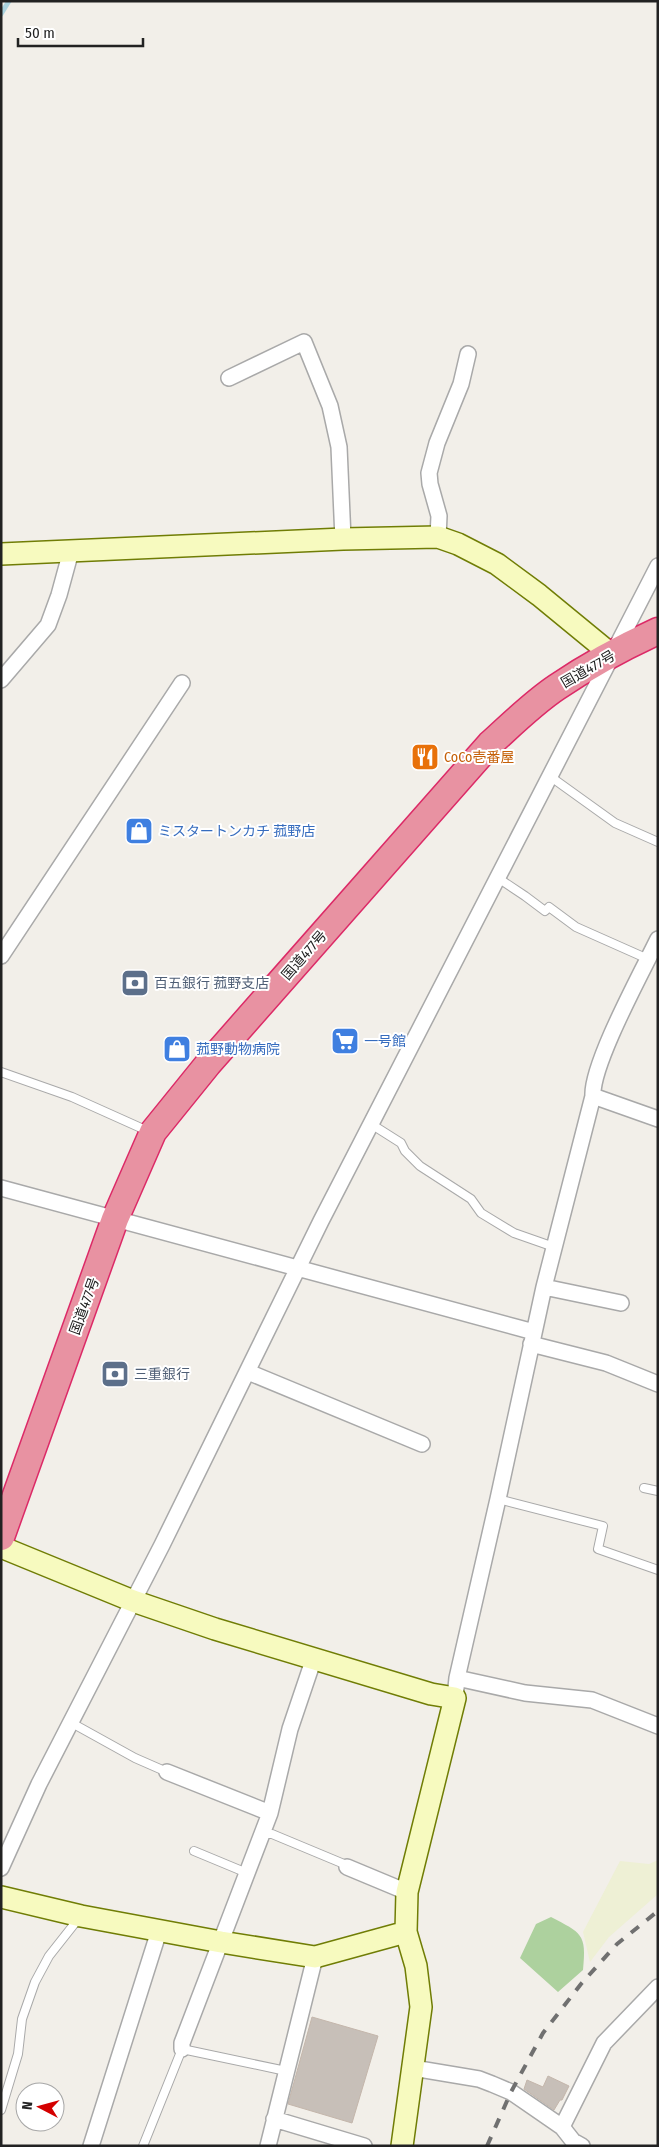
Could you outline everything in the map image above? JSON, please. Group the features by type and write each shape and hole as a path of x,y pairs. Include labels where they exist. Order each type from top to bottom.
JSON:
{"highway":[{"name":"国道477号","path":"1,1537 116,1219 152,1132 208,1064 490,744 532,706 556,688 658,631"}],"street":[{"path":"229,378 304,342 330,406 339,447 343,539"},
{"path":"438,537 439,516 429,473 437,443 461,384 468,354"},
{"path":"1,554 343,539 438,537 458,544 496,564 539,595 612,655"},
{"path":"1,680 48,625 59,595 71,551"},
{"path":"1,1868 39,1784 248,1372 321,1221 658,566"},
{"path":"1,956 182,683"},
{"path":"402,2146 421,2007 416,1966 406,1932 407,1892 456,1688 532,1338 593,1096 593,1088 604,1053 658,939"},
{"path":"593,1096 658,1119"},
{"path":"1,1188 299,1268 532,1338 606,1363 658,1384"},
{"path":"544,1287 620,1303"},
{"path":"248,1372 422,1444"},
{"path":"1,1547 133,1601 431,1694 456,1688 592,1700 658,1726"},
{"path":"182,2049 182,2043 263,1834 270,1813 290,1729 314,1658"},
{"path":"167,1772 270,1813"},
{"path":"347,1867 407,1892"},
{"path":"1,1898 159,1931 315,1956 406,1932"},
{"path":"90,2146 159,1931"},
{"path":"268,2146 315,1956"},
{"path":"562,2127 604,2043 658,1987"},
{"path":"413,2068 478,2079 511,2092 562,2127 573,2141 582,2146"},
{"path":"274,2119 364,2146"}],"lane":[{"path":"551,777 615,822 658,842"},
{"path":"498,878 545,911 549,907 576,927 648,959"},
{"path":"1,1072 72,1097 152,1132"},
{"path":"371,1124 401,1142 405,1151 420,1166 471,1199 481,1213 514,1233 554,1247"},
{"path":"644,1488 658,1491"},
{"path":"498,1499 603,1526 598,1549 658,1570"},
{"path":"70,1722 135,1758 167,1772"},
{"path":"263,1834 272,1834 344,1864 347,1867"},
{"path":"194,1851 247,1873"},
{"path":"1,2110 18,2054 22,2019 35,1982 49,1956 81,1916"},
{"path":"143,2146 182,2049 286,2072"}],"green space":[{"path":"658,1860 658,1894 609,1937 590,1962 583,1932 620,1861 649,1864"},
{"path":"551,1917 575,1931 583,1941 584,1948 583,1970 558,1992 520,1958 536,1924"}],"building":[{"path":"312,2017 378,2036 352,2123 288,2104"},
{"path":"548,2076 569,2086 554,2110 524,2089 527,2080 543,2087"}],"waterway":[{"path":"1,14 9,1"}],"railway":[{"path":"487,2146 511,2092 543,2033 581,1984 617,1944 658,1911"}],"place":[{"name":"CoCo壱番屋","path":"425,757"},
{"name":"ミスタートンカチ 菰野店","path":"139,831"},
{"name":"百五銀行 菰野支店","path":"135,983"},
{"name":"一号館","path":"345,1041"},
{"name":"菰野動物病院","path":"177,1049"},
{"name":"三重銀行","path":"115,1374"}]}
